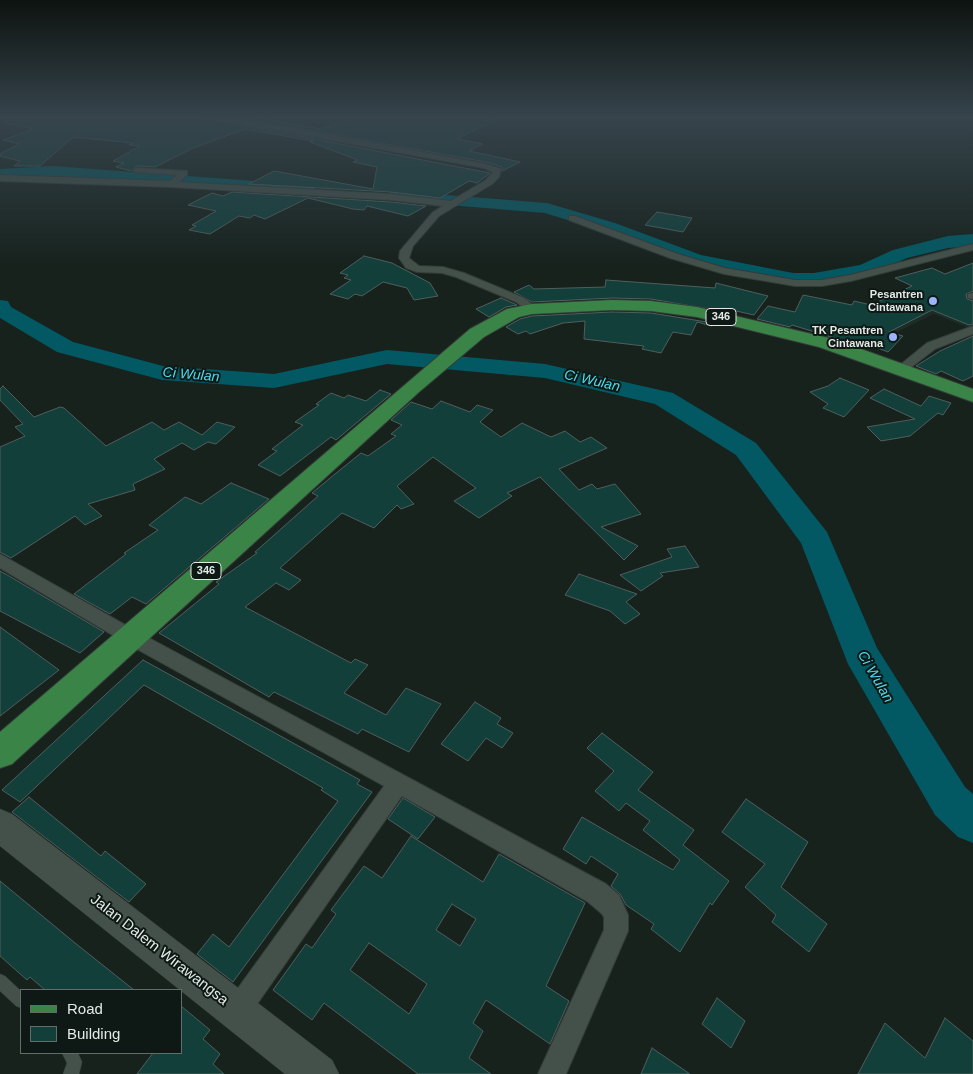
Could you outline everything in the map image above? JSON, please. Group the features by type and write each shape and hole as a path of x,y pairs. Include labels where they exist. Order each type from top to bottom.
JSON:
{"main road":[{"name":"346","path":"0,753 412,388 467,342 501,318 532,309 612,305 697,312 793,333 901,369 973,396"}],"street":[{"path":"489,167 498,171 495,177 436,214 405,251 405,262 417,269 452,272 520,300 532,309"},
{"path":"137,170 184,174 174,183"},
{"path":"0,178 174,183 391,197 453,203"},
{"path":"572,218 674,256 724,271 795,283 822,283 851,278 973,247"},
{"path":"901,369 931,346 973,330"},
{"path":"0,560 131,637 597,893 610,904 616,915 616,931 552,1074"},
{"path":"237,1011 399,783"},
{"name":"Jalan Dalem Wirawangsa","path":"0,825 318,1074"}],"lane":[{"path":"0,981 20,1000"},
{"path":"70,1054 75,1062 71,1074"}],"shaded area":[{"path":"951,271 973,280 970,292 973,293 973,313 937,312 973,327 971,329 934,314 897,332 874,321 934,279"}],"building":[{"path":"116,167 136,167 131,171"},
{"path":"377,167 460,167 490,173 477,183 469,181 440,198 391,192 249,184 274,171 373,189"},
{"path":"232,192 426,206 408,216 367,206 364,210 353,209 308,198 265,219 254,215 250,218 239,216 210,234 189,230 196,226 192,225 216,211 188,205 212,193 223,196"},
{"path":"657,212 692,218 683,232 645,225"},
{"path":"364,256 392,263 430,283 438,296 414,300 407,288 383,282 362,296 355,294 348,299 330,294 351,280 344,278 348,275 340,273"},
{"path":"973,263 973,291 966,294 967,299 973,301 973,324 969,325 932,310 889,332 903,336 888,352 860,341 857,345 792,325 790,327 757,319 768,306 795,312 803,295 852,305 854,301 871,305 912,286 895,278 932,268 945,274"},
{"path":"606,280 715,288 716,283 768,296 754,315 723,308 721,311 651,299 612,298 532,302 514,292 529,285 534,289 605,287"},
{"path":"501,298 517,305 506,307 489,317 476,309"},
{"path":"612,312 651,313 713,323 712,326 697,322 691,335 673,332 661,353 642,349 644,346 584,339 585,321 563,323 530,334 526,331 518,334 506,327 520,319 532,316"},
{"path":"973,336 973,376 963,381 941,371 936,374 916,366 940,351"},
{"path":"840,378 869,390 844,417 823,408 828,404 810,392 828,386"},
{"path":"3,386 34,417 60,407 64,408 106,446 152,422 164,430 179,422 202,435 217,422 235,427 216,444 208,442 194,450 182,443 154,459 165,469 133,484 135,490 88,504 102,516 85,525 75,516 11,558 0,552 0,447 25,436 15,427 23,424 0,400 0,389"},
{"path":"884,389 921,406 929,396 951,403 943,415 938,413 910,436 881,441 867,427 915,419 870,398"},
{"path":"380,390 391,394 336,440 331,437 280,476 258,465 277,451 272,449 303,425 295,422 319,405 316,404 331,393 344,398 348,395 366,401"},
{"path":"441,401 470,412 477,405 493,410 480,422 501,437 522,423 551,437 565,431 580,442 591,437 607,448 559,469 579,490 592,484 597,489 615,484 641,514 601,527 638,546 624,560 540,477 507,493 512,496 479,518 454,501 476,488 433,457 397,486 414,504 401,509 397,505 374,528 342,513 280,568 301,580 289,590 276,583 245,607 351,663 355,659 368,665 344,693 386,715 406,688 441,704 409,752 362,729 358,734 274,692 269,697 159,633 219,584 216,582 257,553 255,552 318,496 312,493 361,453 368,456 396,436 391,434 402,425 391,420 411,402 432,409"},
{"path":"231,483 269,499 146,604 132,597 110,614 74,594 126,554 124,553 158,530 149,525 185,497 201,504"},
{"path":"685,546 699,567 660,573 663,576 641,591 620,575 672,557 667,549"},
{"path":"0,571 104,632 80,653 0,611"},
{"path":"579,574 637,594 626,602 640,614 625,624 610,611 565,595"},
{"path":"0,627 59,670 0,716"},
{"path":"143,660 360,780 357,784 372,792 233,982 197,954 213,934 229,947 338,801 321,790 323,788 144,685 20,802 2,790"},
{"path":"475,702 501,718 497,724 513,733 502,748 486,738 468,761 441,744"},
{"path":"602,733 653,772 638,790 694,830 683,845 729,881 712,905 710,903 680,952 651,929 654,924 626,905 620,894 611,886 618,874 591,856 586,864 563,849 582,817 673,870 680,860 643,830 650,821 626,803 619,811 595,791 614,771 587,748"},
{"path":"29,797 101,856 105,851 146,884 129,902 12,812"},
{"path":"403,798 435,817 418,839 388,819"},
{"path":"746,799 808,842 781,887 827,924 809,952 772,922 776,915 745,887 765,864 722,832"},
{"path":"411,836 483,882 499,854 585,903 546,986 569,1001 550,1044 486,1000 473,1023 483,1031 469,1058 491,1074 418,1074 324,1003 312,1020 273,990 306,944 312,948 336,914 331,910 364,866 382,878","holes":["452,904 476,919 460,946 436,930","369,943 427,984 409,1014 350,970"]},
{"path":"0,881 133,989 44,989 30,977 27,980 0,956"},
{"path":"717,998 745,1021 731,1048 702,1024"},
{"path":"182,1007 210,1030 203,1039 220,1054 213,1064 224,1074 137,1074 152,1054 182,1054"},
{"path":"945,1018 973,1041 973,1074 858,1074 885,1023 925,1058"},
{"path":"652,1048 690,1074 641,1074"}],"waterway":[{"path":"0,174 53,171 308,190"},
{"path":"395,196 547,208 609,227 696,260 793,279 814,279 866,270 900,254 948,242 973,240"},
{"name":"Ci Wulan","path":"0,306 3,311 65,347 162,373 274,381 387,357 545,371 664,398 746,449 816,540 861,654 950,801 973,822"}],"place":[{"name":"Pesantren Cintawana","path":"933,301"},
{"name":"TK Pesantren Cintawana","path":"893,337"}]}
